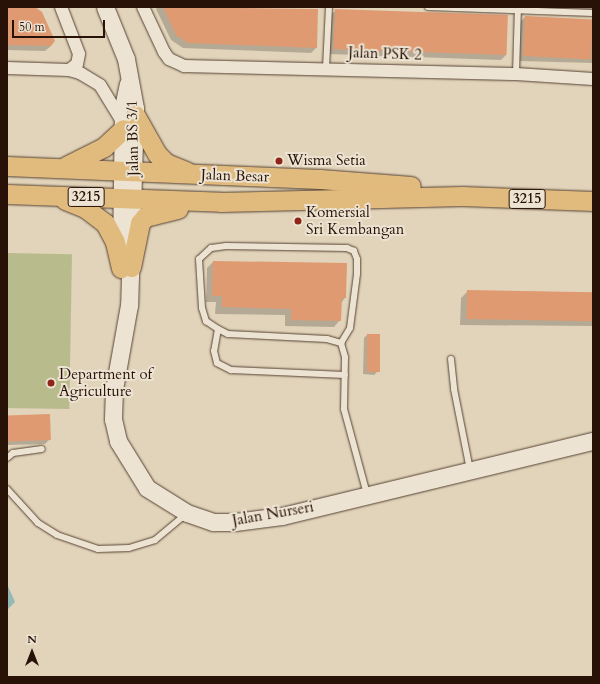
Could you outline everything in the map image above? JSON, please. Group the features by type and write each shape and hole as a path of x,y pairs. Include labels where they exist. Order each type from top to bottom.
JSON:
{"main road":[{"path":"63,167 104,147 127,122 150,143 166,163 196,175"},
{"name":"Jalan Besar","path":"7,166 63,167 196,175 320,179 411,186 462,196"},
{"name":"Jalan Besar","path":"7,194 221,202 462,196 593,201"},
{"path":"52,195 85,208 105,223 126,268"},
{"path":"126,268 140,223 144,217 221,202"}],"street":[{"path":"61,7 80,54 77,64 69,70"},
{"name":"Jalan BS 3/1","path":"105,7 120,40 129,76 127,122 127,199"},
{"name":"Jalan PSK 2","path":"143,7 164,52 176,63 192,67 326,68 516,74 593,79"},
{"path":"7,68 69,70 90,78 100,85 127,122"},
{"name":"Jalan Nurseri","path":"127,199 126,321 114,389 113,419 118,441 147,488 187,514 213,522 235,522 282,516 367,494 470,472 593,442"}],"lane":[{"path":"326,68 329,7"},
{"path":"428,7 518,9 593,13"},
{"path":"516,74 518,9"},
{"path":"341,343 319,338 228,334 218,329 206,321 202,308 199,259 204,252 211,248 226,246 347,248 354,251 357,259 357,274 350,328 341,343 345,357 344,409 367,494"},
{"path":"218,329 214,351 217,363 231,370 345,375"},
{"path":"451,359 454,389 470,472"},
{"path":"7,458 13,453 42,449"},
{"path":"7,489 38,523 57,535 98,549 129,548 155,540 187,514"}],"green space":[{"path":"7,253 72,254 69,409 7,408"}],"water":[{"path":"7,584 15,602 7,610"}],"building":[{"path":"7,7 35,7 42,12 55,41 51,46 7,45"},
{"path":"163,7 318,9 317,48 188,43 176,35"},
{"path":"335,9 508,15 506,55 334,49"},
{"path":"525,16 593,20 591,60 523,56"},
{"path":"213,261 347,263 346,298 342,298 341,321 291,320 291,309 222,307 222,296 212,296"},
{"path":"467,290 593,292 592,321 466,319"},
{"path":"367,334 380,334 380,372 367,372"},
{"path":"50,414 51,440 8,441 7,416"}],"place":[{"name":"Wisma Setia","path":"279,161"},
{"name":"Komersial Sri Kembangan","path":"298,221"},
{"name":"Department of Agriculture","path":"51,383"}]}
